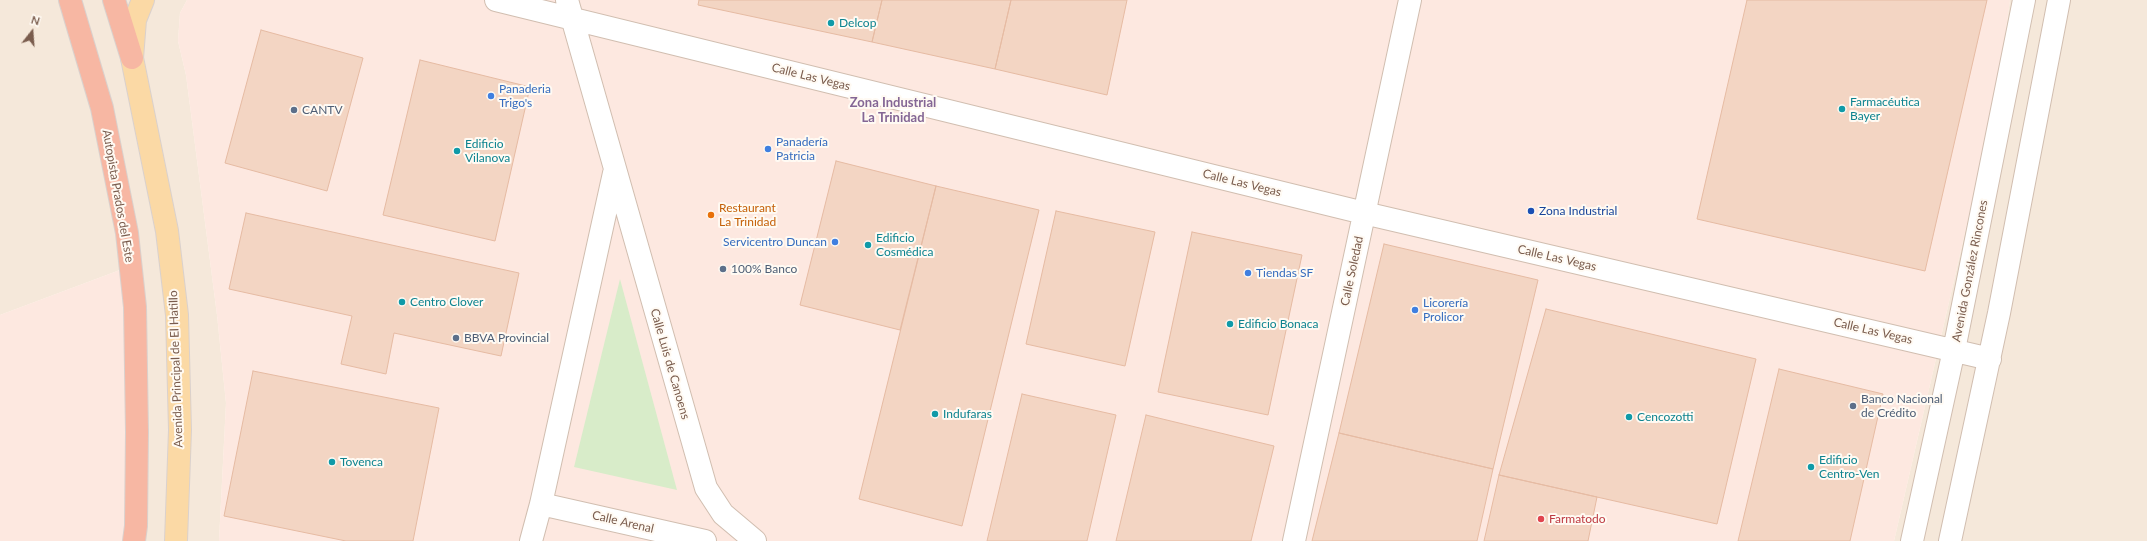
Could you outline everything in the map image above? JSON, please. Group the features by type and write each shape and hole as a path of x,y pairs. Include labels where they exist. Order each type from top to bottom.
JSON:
{"highway":[{"path":"114,0 132,58"},
{"name":"Autopista Prados del Este","path":"70,1 102,108 127,233 135,307 136,526 134,541"}],"main road":[{"name":"Avenida Principal de El Hatillo","path":"143,0 135,20 132,58 167,231 177,315 180,430 176,541"}],"street":[{"name":"Calle Las Vegas","path":"496,0 570,9 1364,214 1990,359"},
{"name":"Calle Soledad","path":"1294,541 1410,0"},
{"name":"Avenida González Rincones","path":"1912,541 1954,350 2024,0"},
{"path":"1950,541 1990,359 2059,0"},
{"name":"Calle Luis de Canoens","path":"570,9 706,488 723,514 755,541"},
{"name":"Calle Luis de Canoens","path":"531,541 541,504 615,170"},
{"name":"Calle Arenal","path":"541,504 705,541"}],"shaded area":[{"path":"0,0 187,0 180,13 178,41 186,75 217,315 226,403 219,541 126,541 120,270 0,315"},
{"path":"187,0 2010,0 1998,89 1894,541 219,541 226,403 217,315 186,75 178,41 180,13"},
{"path":"2010,0 2147,0 2147,541 1894,541 1998,89"},
{"path":"120,270 132,330 126,541 0,541 0,315"}],"green space":[{"path":"620,279 677,490 574,467"}],"building":[{"name":"Delcop","path":"699,0 882,0 872,42 698,5"},
{"path":"882,0 1011,0 995,69 872,42"},
{"path":"1011,0 1127,0 1107,95 995,69"},
{"name":"Farmacéutica Bayer","path":"1747,0 1987,0 1925,271 1697,219"},
{"name":"CANTV","path":"261,30 363,58 327,191 225,163"},
{"name":"Edificio Vilanova","path":"420,60 530,87 495,241 383,215"},
{"name":"Edificio Cosmédica","path":"836,161 936,186 900,330 800,305"},
{"name":"Indufaras","path":"936,186 1039,210 962,526 859,499"},
{"path":"1056,211 1155,232 1125,366 1026,344"},
{"name":"Centro Clover","path":"246,213 519,273 501,356 394,333 386,374 341,364 352,316 229,289"},
{"name":"Edificio Bonaca","path":"1192,232 1302,255 1268,415 1158,392"},
{"path":"1384,244 1538,280 1493,469 1339,433"},
{"name":"Cencozotti","path":"1546,309 1756,359 1717,524 1499,475"},
{"name":"Edificio Centro-Ven","path":"1779,369 1883,394 1850,541 1738,541"},
{"name":"Tovenca","path":"253,371 439,408 413,541 346,541 224,516"},
{"path":"1022,394 1116,415 1087,541 987,541"},
{"path":"1146,415 1274,446 1251,541 1116,541"},
{"path":"1339,433 1493,469 1477,541 1312,541"},
{"name":"Farmatodo","path":"1499,475 1597,497 1588,541 1484,541"}],"place":[{"name":"Delcop","path":"831,23"},
{"name":"Panaderia Trigo's","path":"491,96"},
{"name":"Farmacéutica Bayer","path":"1842,109"},
{"name":"CANTV","path":"294,110"},
{"name":"Panadería Patricia","path":"768,149"},
{"name":"Edificio Vilanova","path":"457,151"},
{"name":"Zona Industrial","path":"1531,211"},
{"name":"Restaurant La Trinidad","path":"711,215"},
{"name":"Servicentro Duncan","path":"835,242"},
{"name":"Edificio Cosmédica","path":"868,245"},
{"name":"100% Banco","path":"723,269"},
{"name":"Tiendas SF","path":"1248,273"},
{"name":"Centro Clover","path":"402,302"},
{"name":"Licorería Prolicor","path":"1415,310"},
{"name":"Edificio Bonaca","path":"1230,324"},
{"name":"BBVA Provincial","path":"456,338"},
{"name":"Banco Nacional de Crédito","path":"1853,406"},
{"name":"Indufaras","path":"935,414"},
{"name":"Cencozotti","path":"1629,417"},
{"name":"Tovenca","path":"332,462"},
{"name":"Edificio Centro-Ven","path":"1811,467"},
{"name":"Farmatodo","path":"1541,519"}],"district":[{"name":"Zona Industrial La Trinidad","path":"893,110"}]}
